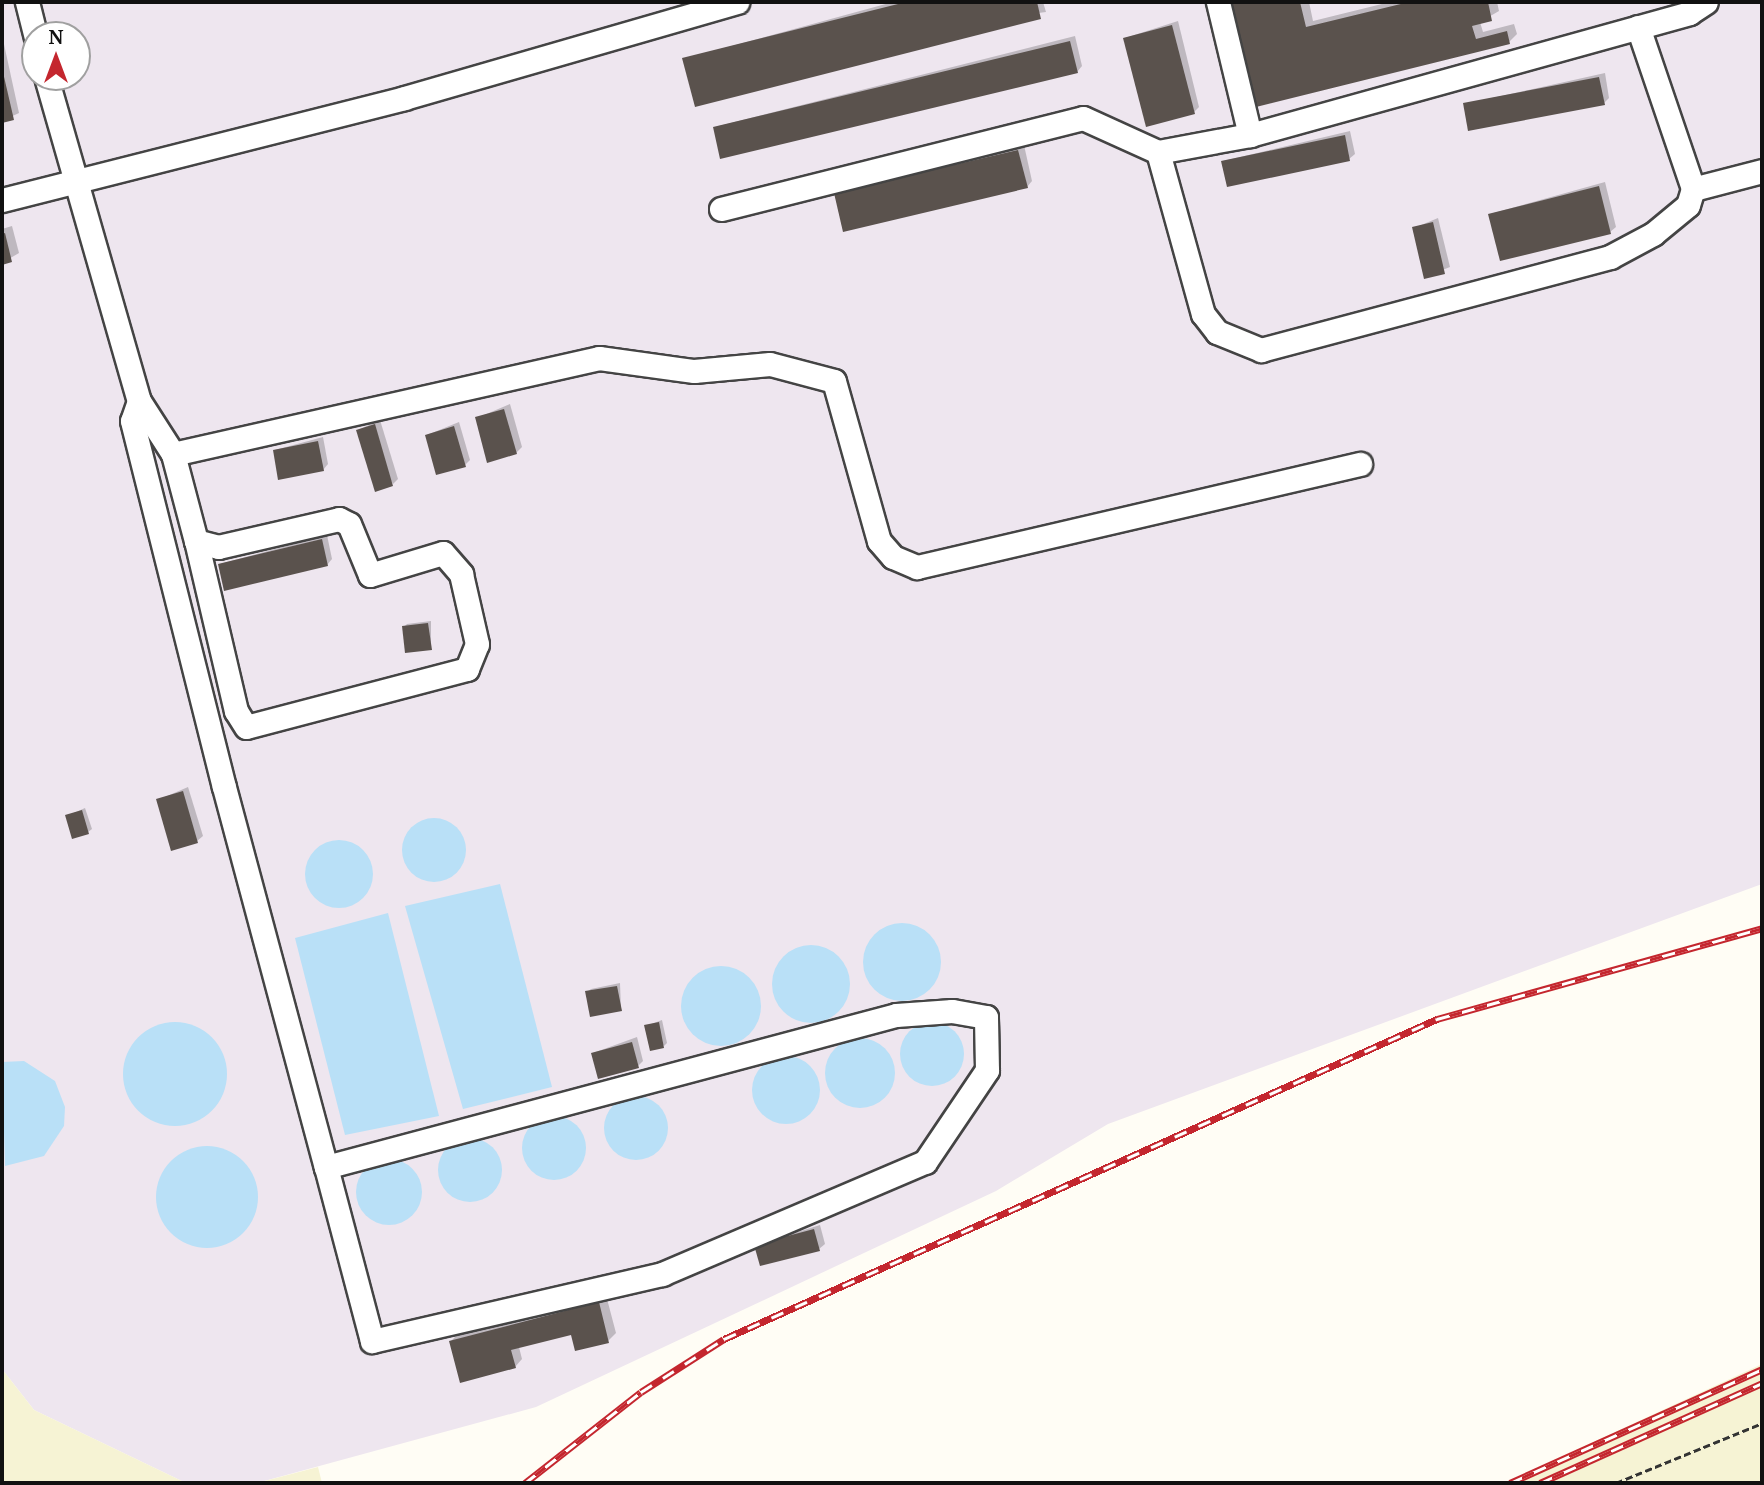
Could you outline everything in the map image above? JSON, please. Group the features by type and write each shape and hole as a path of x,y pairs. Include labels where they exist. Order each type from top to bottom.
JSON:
{"lane":[{"path":"27,2 32,21"},
{"path":"2,200 404,98 737,2"},
{"path":"1218,2 1250,135"},
{"path":"721,209 1083,118 1158,152 1250,135 1638,27 1706,2"},
{"path":"1158,152 1203,314 1217,332 1261,350 1611,257 1653,234 1688,205 1693,188 1638,27"},
{"path":"49,91 72,182 139,401 173,454 236,711 246,727 467,669 477,645 461,574 443,553 370,575 349,524 339,519 218,547 196,541"},
{"path":"1693,188 1762,172"},
{"path":"173,454 599,358 694,371 770,363 834,380 878,541 893,557 917,567 1360,464"},
{"path":"139,401 132,421 326,1167 372,1341 662,1274 925,1162 987,1069 986,1017 953,1012 896,1015 326,1167"}],"path":[{"path":"1616,1483 1762,1423"}],"shaded area":[{"path":"2,2 1762,2 1762,884 1108,1124 996,1191 536,1407 257,1483 186,1483 34,1410 2,1369"},
{"path":"1762,1364 1762,1483 1505,1483"},
{"path":"2,1369 34,1410 186,1483 2,1483"},
{"path":"318,1467 322,1483 257,1483"}],"water":[{"path":"428,818 440,818 457,827 464,838 464,862 457,873 440,882 428,882 416,877 407,868 402,856 402,844 407,832 416,823"},
{"path":"339,840 352,843 363,850 370,861 373,874 370,887 363,898 352,905 339,908 326,905 315,898 308,887 305,874 308,861 315,850 326,843"},
{"path":"500,884 552,1087 463,1109 405,906"},
{"path":"388,913 439,1116 345,1135 295,938"},
{"path":"902,923 917,926 934,940 941,962 938,977 924,994 902,1001 887,998 870,984 863,962 866,947 880,930"},
{"path":"811,945 826,948 843,962 850,984 847,999 833,1016 811,1023 796,1020 779,1006 772,984 775,969 789,952"},
{"path":"721,966 736,969 749,978 758,991 761,1006 758,1021 749,1034 736,1043 721,1046 706,1043 693,1034 684,1021 681,1006 684,991 693,978 706,969"},
{"path":"175,1022 195,1026 212,1037 223,1054 227,1074 223,1094 212,1111 195,1122 175,1126 155,1122 138,1111 127,1094 123,1074 127,1054 138,1037 155,1026"},
{"path":"932,1022 944,1024 955,1031 962,1042 962,1066 955,1077 944,1084 932,1086 920,1084 909,1077 902,1066 900,1054 902,1042 909,1031 920,1024"},
{"path":"860,1038 885,1048 895,1073 885,1098 860,1108 835,1098 825,1073 835,1048"},
{"path":"786,1056 799,1059 810,1066 817,1077 820,1090 817,1103 810,1114 799,1121 786,1124 773,1121 762,1114 755,1103 752,1090 755,1077 762,1066 773,1059"},
{"path":"24,1061 55,1081 65,1107 64,1126 44,1156 5,1166 2,1062"},
{"path":"636,1096 654,1102 662,1110 668,1128 662,1146 654,1154 636,1160 618,1154 610,1146 604,1128 610,1110 618,1102"},
{"path":"554,1116 572,1122 580,1130 586,1148 580,1166 572,1174 554,1180 536,1174 528,1166 522,1148 528,1130 536,1122"},
{"path":"470,1138 488,1144 496,1152 502,1170 496,1188 488,1196 470,1202 452,1196 444,1188 438,1170 444,1152 452,1144"},
{"path":"207,1146 227,1150 243,1161 254,1177 258,1197 254,1217 243,1233 227,1244 207,1248 187,1244 171,1233 160,1217 156,1197 160,1177 171,1161 187,1150"},
{"path":"395,1159 413,1168 420,1179 420,1205 413,1216 402,1223 383,1225 365,1216 358,1205 356,1186 365,1168 376,1161"}],"building":[{"path":"906,2 1037,2 1041,19 695,107 682,58"},
{"path":"1229,2 1300,2 1306,27 1409,2 1488,2 1492,21 1472,26 1476,39 1507,31 1510,44 1256,107"},
{"path":"1172,25 1195,114 1146,127 1123,38"},
{"path":"1070,41 1078,73 720,159 713,127"},
{"path":"2,68 14,120 2,123"},
{"path":"1599,77 1605,105 1468,131 1463,103"},
{"path":"1345,135 1350,161 1227,187 1221,161"},
{"path":"1018,150 1028,188 843,232 834,193"},
{"path":"1599,186 1611,234 1500,261 1488,214"},
{"path":"1433,222 1445,274 1424,279 1412,227"},
{"path":"5,233 12,262 2,265 2,234"},
{"path":"504,409 517,454 487,463 475,417"},
{"path":"375,424 393,486 375,492 356,430"},
{"path":"454,426 466,467 436,475 425,435"},
{"path":"318,441 324,471 278,480 273,450"},
{"path":"322,539 328,566 224,591 218,564"},
{"path":"428,623 432,650 405,653 402,626"},
{"path":"183,791 198,843 171,851 156,799"},
{"path":"82,810 89,834 72,839 65,815"},
{"path":"617,986 622,1011 590,1017 585,991"},
{"path":"659,1022 664,1048 650,1051 644,1025"},
{"path":"632,1042 639,1068 598,1079 591,1053"},
{"path":"814,1229 820,1251 760,1266 754,1245"},
{"path":"599,1302 609,1343 575,1351 571,1335 511,1350 516,1368 460,1383 449,1341"}],"railway":[{"path":"525,1483 641,1392 724,1339 1437,1019 1762,928"},
{"path":"1510,1483 1762,1369"},
{"path":"1540,1483 1762,1383"}]}
